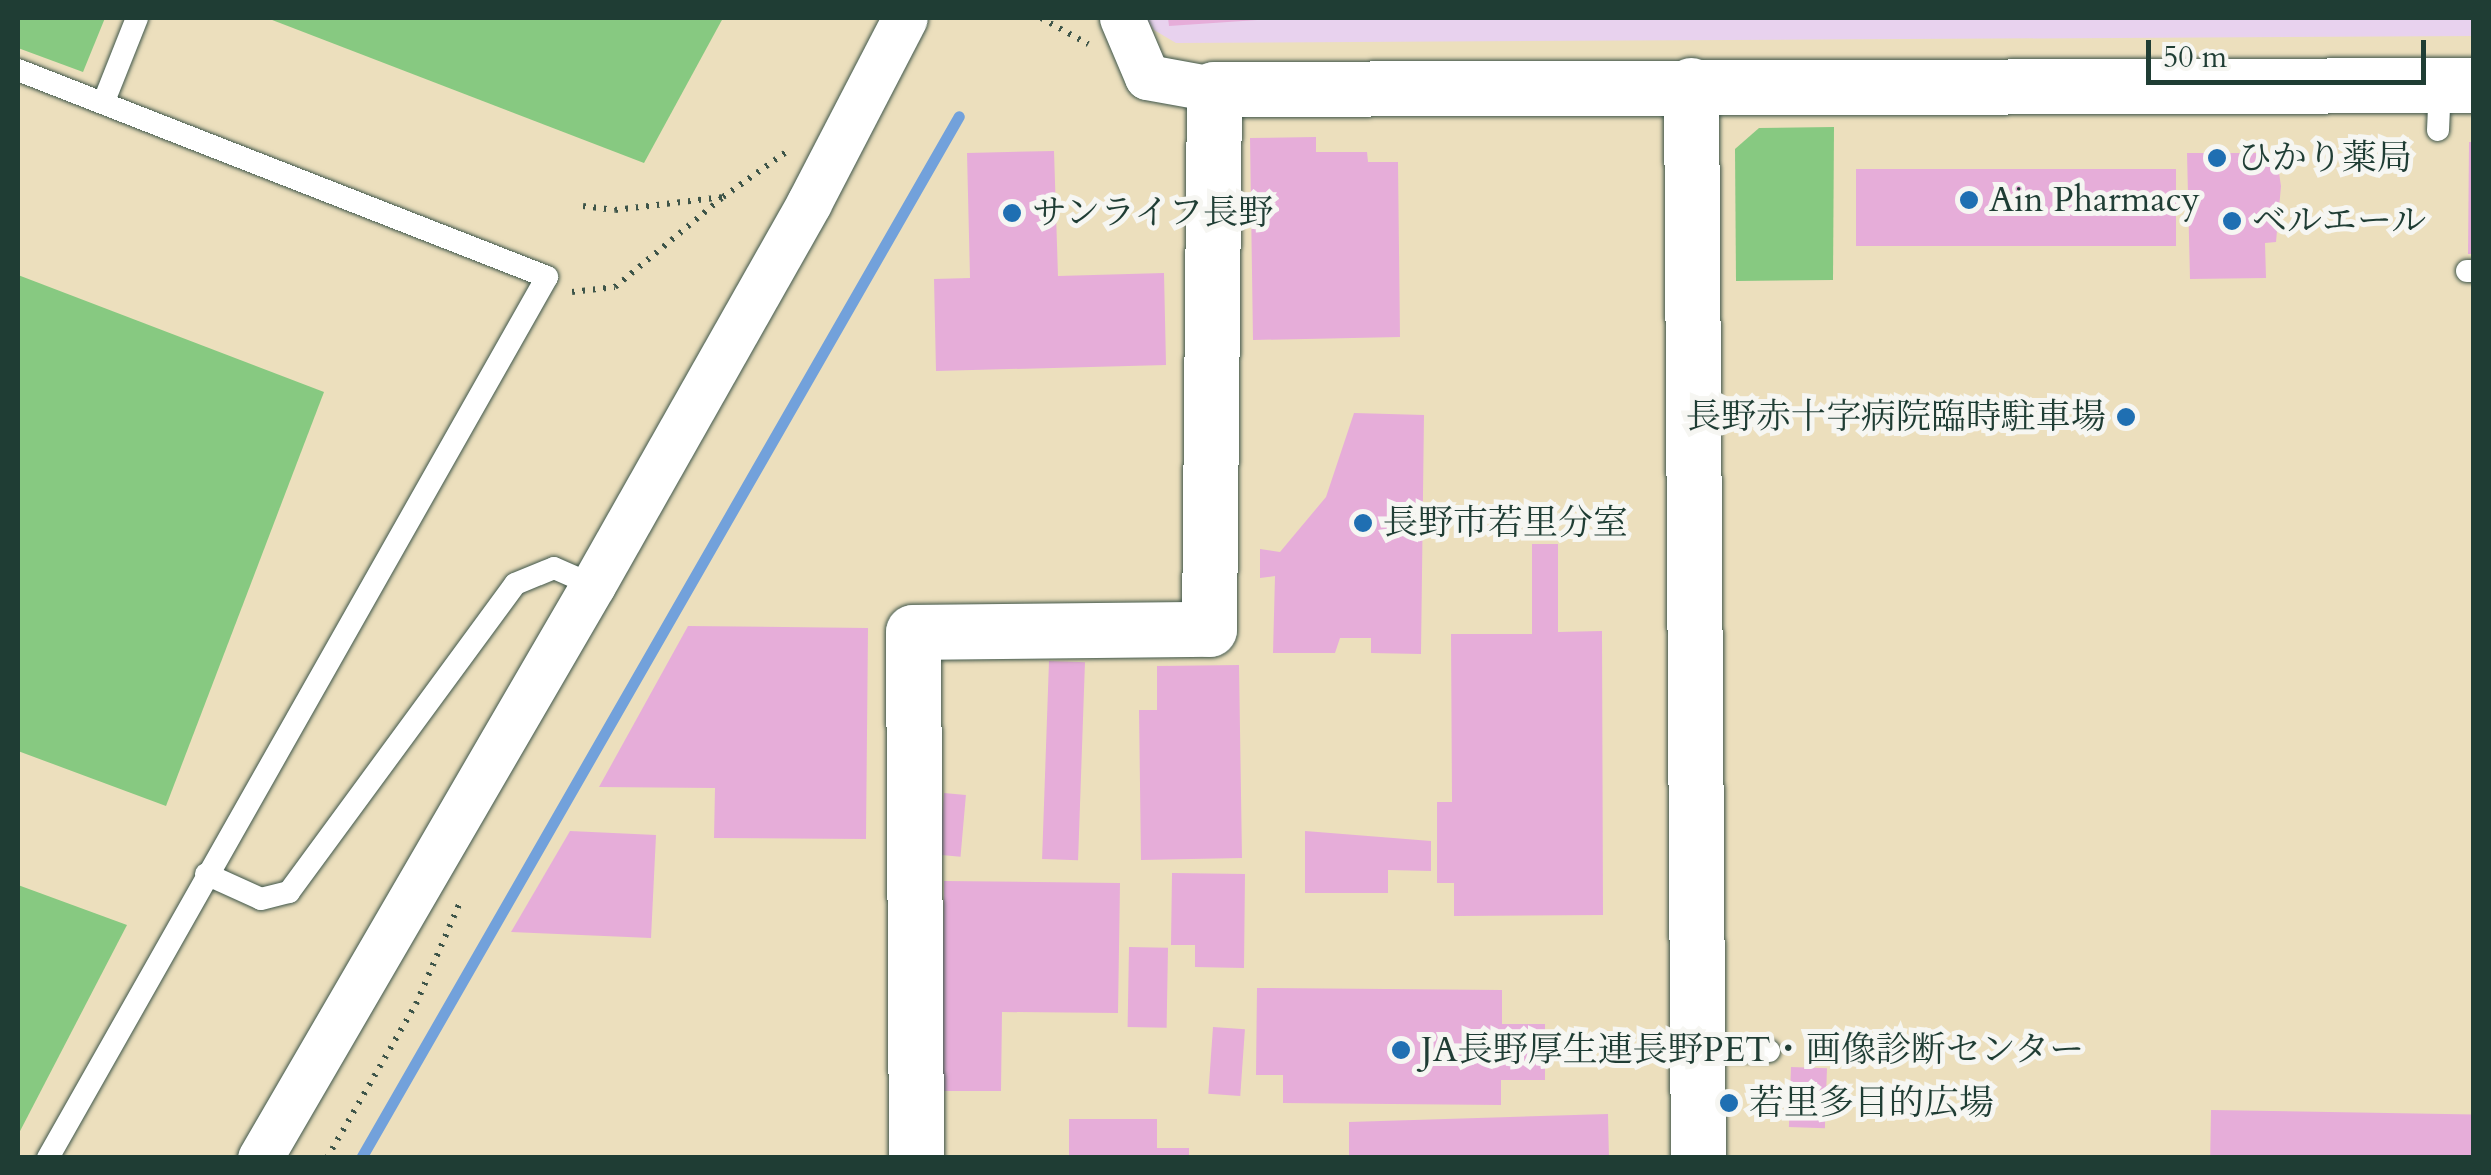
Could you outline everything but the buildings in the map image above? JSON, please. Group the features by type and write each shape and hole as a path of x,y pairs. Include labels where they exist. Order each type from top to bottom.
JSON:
{"street":[{"path":"260,1158 592,586 843,137 905,18"},
{"path":"1122,18 1147,77 1214,88 1691,85 2450,100"},
{"path":"1691,85 1698,1158"},
{"path":"916,1158 912,632 1208,629 1214,88"}],"lane":[{"path":"104,101 137,18"},
{"path":"18,70 547,277 48,1158"},
{"path":"206,874 261,899 289,892 515,584 554,568 592,586"},
{"path":"1698,1051 1769,1051"}],"path":[{"path":"535,296 615,286 723,197 801,141 843,137"},
{"path":"583,206 615,210 723,197"}],"shaded area":[{"path":"1146,18 2473,18 2474,36 1176,43 1154,30"}],"green space":[{"path":"18,18 105,18 83,72 18,48"},
{"path":"267,18 723,18 644,163"},
{"path":"1834,127 1833,280 1736,281 1735,149 1759,128"},
{"path":"18,275 324,392 166,806 18,751"},
{"path":"18,885 127,925 18,1135"}],"waterway":[{"path":"361,1158 959,116"}],"place":[{"name":"ひかり薬局","path":"2217,158"},
{"name":"Ain Pharmacy","path":"1969,200"},
{"name":"サンライフ長野","path":"1012,213"},
{"name":"ベルエール","path":"2232,221"},
{"name":"長野赤十字病院臨時駐車場","path":"2126,417"},
{"name":"長野市若里分室","path":"1363,523"},
{"name":"JA長野厚生連長野PET・画像診断センター","path":"1401,1050"},
{"name":"若里多目的広場","path":"1729,1103"}]}
